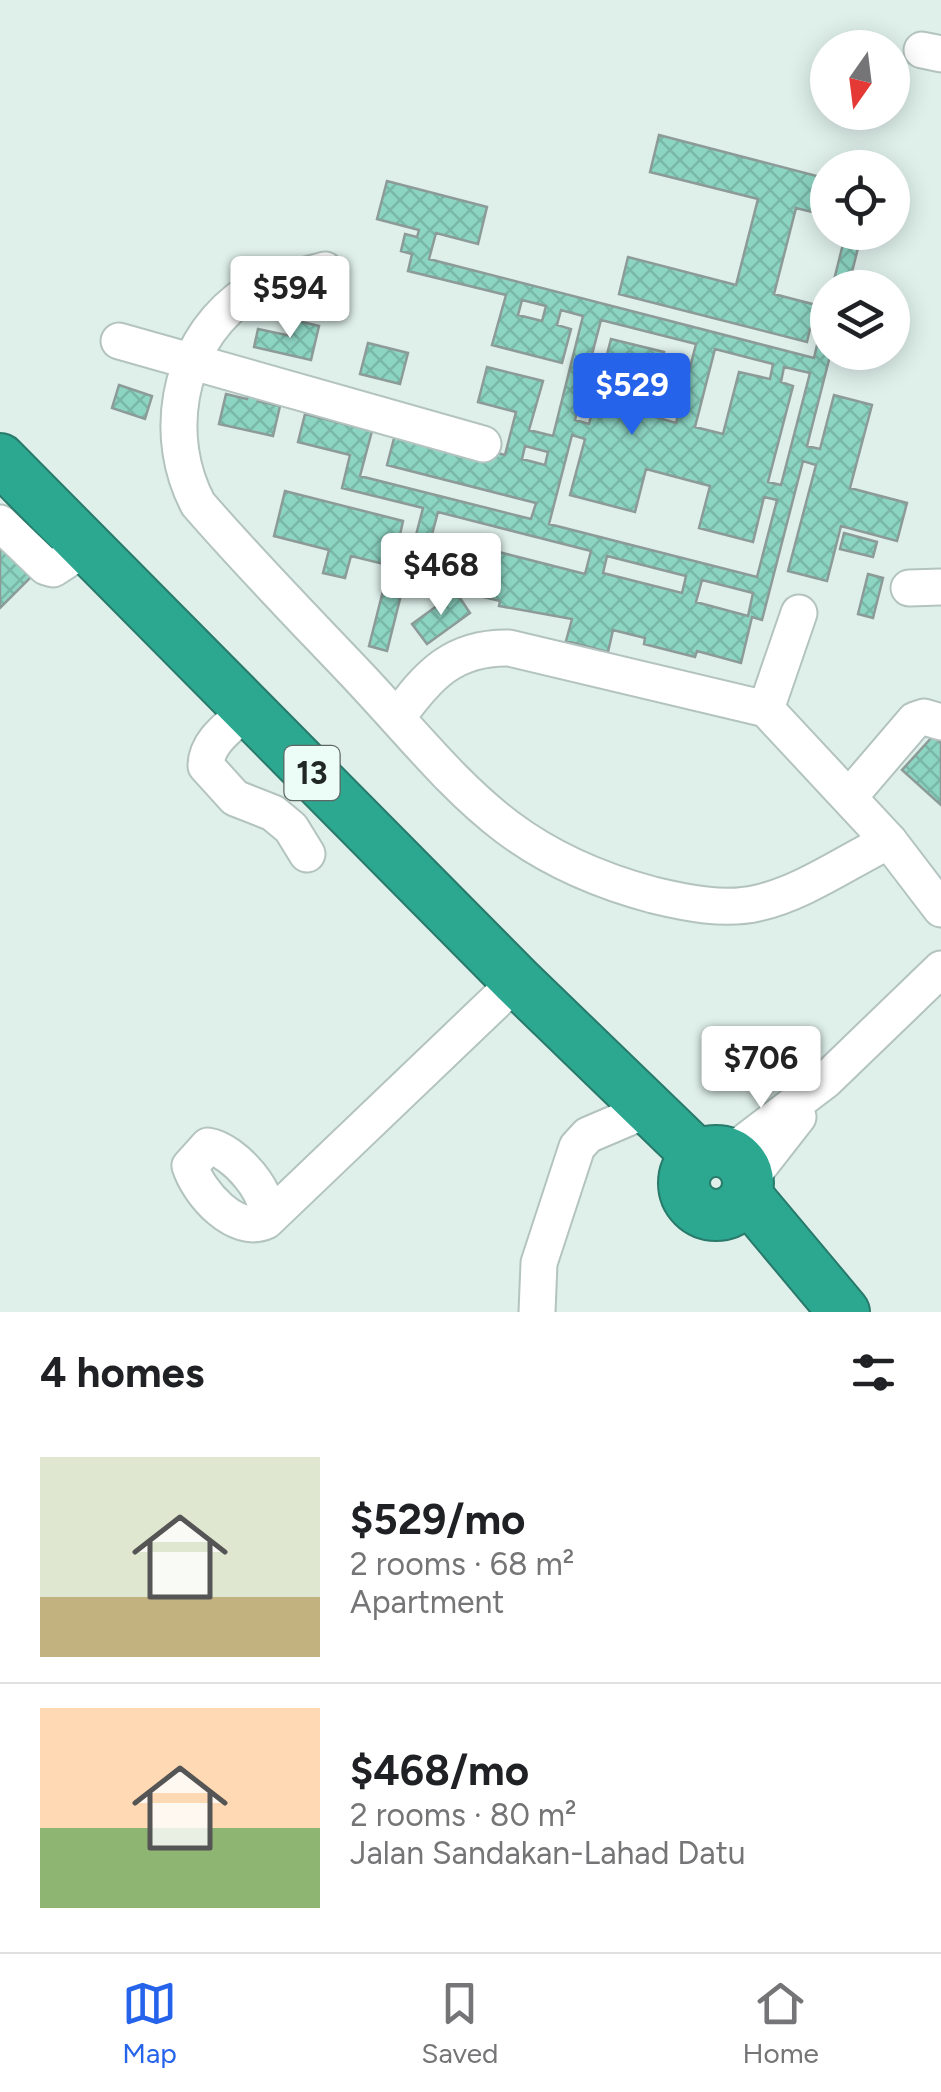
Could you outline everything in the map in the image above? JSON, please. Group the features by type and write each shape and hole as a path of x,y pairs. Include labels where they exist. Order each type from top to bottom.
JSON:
{"highway":[{"name":"13","path":"0,459 633,1100 722,1179 828,1295"}],"street":[{"path":"326,270 259,289 237,301 207,335 181,391 176,426 185,480 198,504 466,793 540,852 601,881 670,899 734,907 761,903 889,841"},
{"path":"119,341 483,444"},
{"path":"0,523 46,567 53,568 87,547"},
{"path":"766,709 799,614"},
{"path":"398,718 424,680 447,660 482,648 509,648 766,709 889,841 941,910"},
{"path":"250,709 215,742 206,755 206,766 235,798 273,814 291,828 307,854"},
{"path":"850,798 915,720 924,717 941,722"},
{"path":"722,1179 941,969"},
{"path":"266,1222 517,981"},
{"path":"537,1312 540,1263 577,1147 633,1100"}],"building":[{"path":"659,135 810,174 810,212 796,208 774,294 810,303 807,342 619,294 628,257 736,285 758,199 650,172"},
{"path":"387,181 487,207 478,244 436,233 429,259 810,357 810,370 826,370 807,446 820,449 834,395 872,405 850,488 907,503 897,541 841,526 827,581 788,571 816,465 803,461 762,620 752,617 741,663 697,651 695,657 644,644 645,638 613,630 608,652 566,641 572,619 499,606 500,601 476,595 487,549 585,574 591,551 438,512 430,542 448,547 451,536 475,542 465,579 441,573 444,562 396,550 392,566 351,556 345,578 323,573 329,550 274,536 285,491 403,521 400,535 415,539 423,508 342,488 350,455 298,442 305,414 372,431 360,476 531,519 536,503 387,465 397,427 505,455 516,412 478,402 487,367 543,381 529,430 553,436 583,316 561,310 557,325 571,329 562,363 492,345 506,295 408,271 412,254 401,251 405,234 417,237 419,230 377,219","holes":["522,300 546,306 542,321 518,315","601,320 696,344 676,423 648,415 664,352 611,339 589,424 575,420","715,349 773,364 770,379 739,372 723,434 695,427","784,367 810,373 781,485 768,482 793,386 781,382","572,435 585,439 570,495 635,512 646,469 710,486 699,528 753,542 764,497 777,500 757,577 549,524","525,446 548,452 545,465 522,459","607,556 686,576 682,593 603,573","702,580 753,593 748,616 696,602"]},
{"path":"842,250 858,250 852,270 836,270"},
{"path":"294,320 319,326 311,360 254,347 258,329 291,336"},
{"path":"368,343 408,353 400,384 360,374"},
{"path":"119,385 152,396 145,419 112,408"},
{"path":"249,392 260,394 258,401 280,406 273,436 219,424 226,394 247,399"},
{"path":"844,533 877,542 873,557 840,549"},
{"path":"0,534 36,572 0,608"},
{"path":"868,574 883,578 873,618 858,614"},
{"path":"385,583 403,587 387,651 369,646"},
{"path":"456,592 470,613 427,644 412,624"},
{"path":"933,736 941,743 941,805 902,770"}]}
